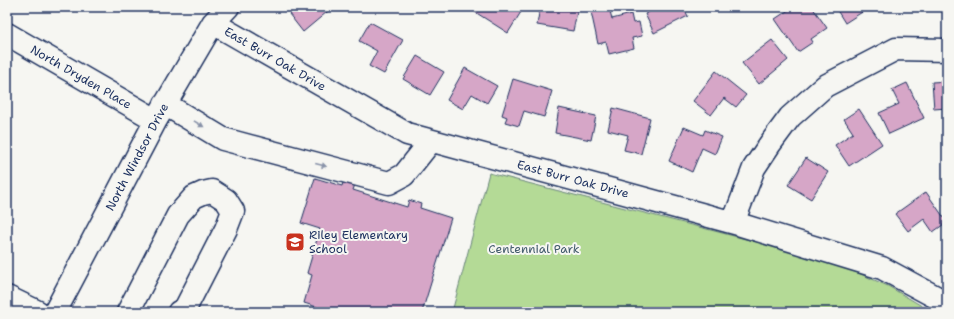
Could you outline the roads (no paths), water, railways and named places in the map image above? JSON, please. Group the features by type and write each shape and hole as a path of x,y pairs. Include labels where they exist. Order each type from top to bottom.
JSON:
{"street":[{"name":"North Windsor Drive","path":"55,312 160,112 213,23 228,7"},
{"name":"East Burr Oak Drive","path":"213,23 407,134 738,224 882,268 947,303"},
{"name":"North Dryden Place","path":"7,34 160,112 223,139 389,183 404,175 431,141"},
{"path":"738,224 736,215 754,168 790,117 825,86 896,49 947,50"},
{"path":"128,312 178,215 194,197 202,192 212,191 226,200 233,211 226,229 185,309 179,312"},
{"path":"7,296 38,312"}],"place":[{"name":"Riley Elementary School","path":"295,242"}],"park label":[{"name":"Centennial Park","path":"534,249"}]}
